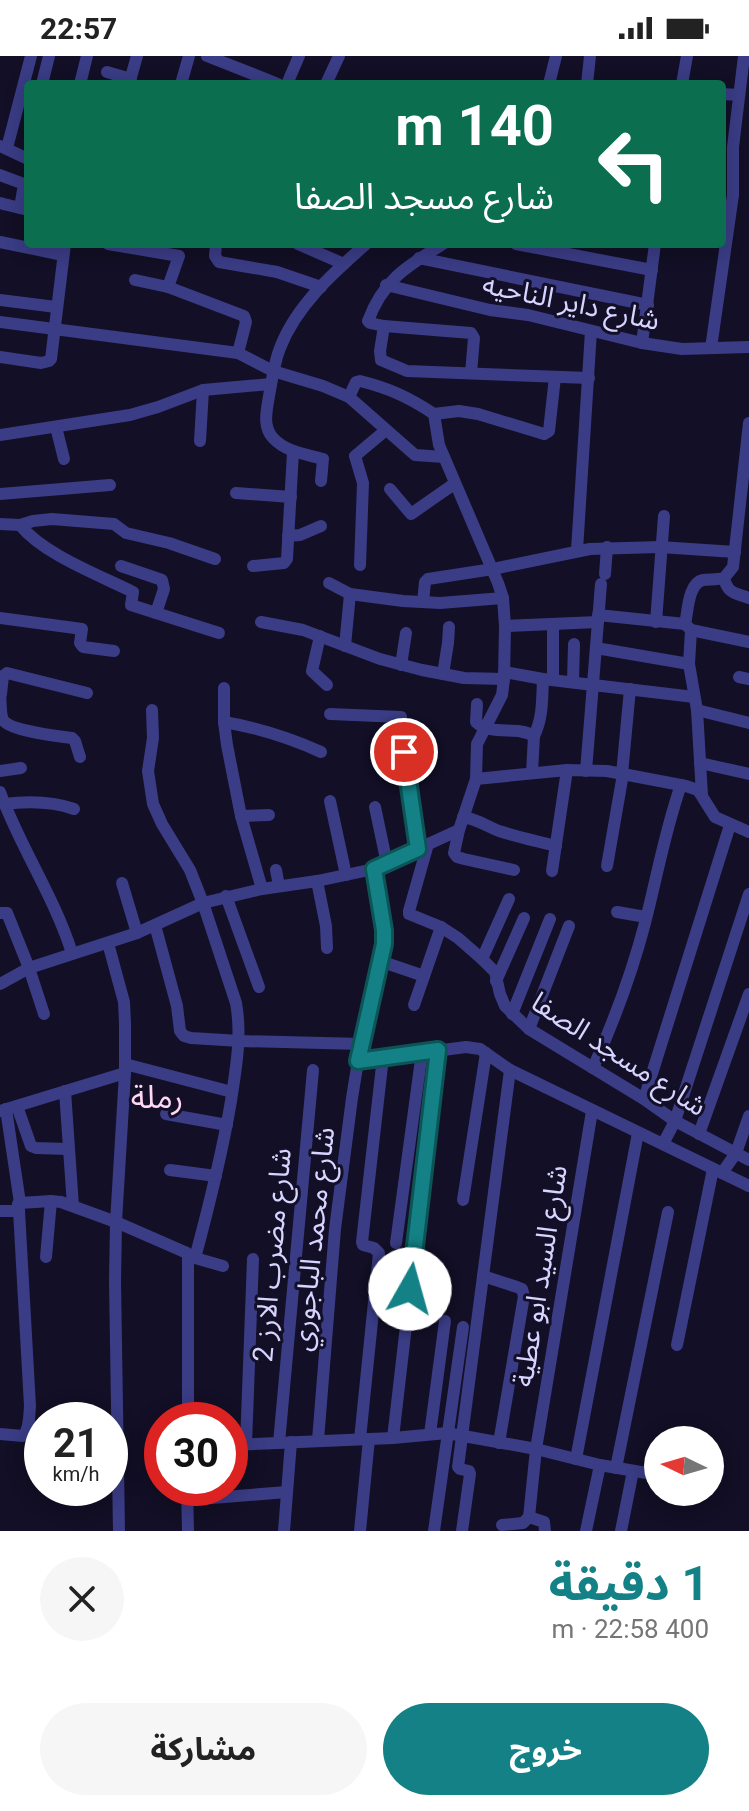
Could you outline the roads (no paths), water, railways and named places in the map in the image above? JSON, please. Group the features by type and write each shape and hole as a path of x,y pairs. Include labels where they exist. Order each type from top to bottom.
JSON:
{"street":[{"path":"24,156 3,147 31,56"},
{"path":"43,80 49,56"},
{"path":"81,80 87,56"},
{"path":"130,80 137,56"},
{"path":"182,80 189,56"},
{"path":"207,56 268,80"},
{"path":"289,80 299,56"},
{"path":"328,80 339,56"},
{"path":"550,80 556,56"},
{"path":"587,80 590,56"},
{"path":"683,80 687,56"},
{"path":"726,244 744,56"},
{"path":"238,80 242,69"},
{"path":"107,72 127,80"},
{"path":"726,94 739,95"},
{"path":"0,175 24,184 24,209 0,203"},
{"path":"0,242 24,245"},
{"path":"134,248 179,255 168,287"},
{"path":"216,248 215,256 219,262 277,272 321,287"},
{"path":"307,248 344,264"},
{"path":"321,481 323,459 293,452 269,432 266,422 272,378 284,338 301,312 321,287 362,248"},
{"path":"436,248 386,285 368,321 384,326 471,333 474,338 471,373"},
{"path":"537,248 652,270"},
{"path":"642,343 655,248"},
{"path":"711,348 725,248"},
{"path":"0,357 45,363 51,359 64,250"},
{"path":"419,258 648,305"},
{"path":"135,280 168,287 244,316 246,322 238,353"},
{"name":"شارع داير الناحيه","path":"386,285 642,343 682,349 749,343"},
{"path":"0,300 56,307"},
{"path":"0,322 238,353 272,378"},
{"path":"384,326 380,351 383,361 407,371 589,378"},
{"path":"577,550 591,331"},
{"path":"349,397 356,382 360,381 412,399 434,414 459,411 478,414 544,434 549,431 555,377"},
{"path":"0,435 130,415 203,390 272,378 323,386 349,397 417,456 444,457"},
{"path":"200,441 203,390"},
{"path":"434,414 439,445 503,598 505,626 502,695 476,749 476,779 454,849 457,857 514,870"},
{"path":"702,795 697,710 689,664 688,627 692,589 700,581 724,578 733,567 749,423"},
{"path":"56,427 64,459"},
{"path":"360,565 363,483 355,456 386,430"},
{"path":"253,566 286,562 293,452"},
{"path":"390,489 411,514 454,484"},
{"path":"0,494 110,485"},
{"path":"236,493 291,497"},
{"path":"656,622 664,516"},
{"path":"0,524 20,525 52,519 114,524 126,533 215,559"},
{"path":"20,525 28,534 70,561 133,592 131,605 219,633"},
{"path":"288,536 311,532 321,526"},
{"path":"586,771 607,547"},
{"path":"423,602 428,579 493,569 577,550 660,547 735,552"},
{"path":"121,566 162,580 164,589 156,613"},
{"path":"724,578 730,591 749,598"},
{"path":"329,583 350,594 423,602 503,598"},
{"path":"345,646 350,594"},
{"path":"0,618 82,629 80,643 83,647 114,651"},
{"path":"505,626 598,619 656,622 749,642"},
{"path":"261,622 303,630 401,665 464,678 504,676 548,679 694,697"},
{"path":"532,773 534,736 542,715 553,624"},
{"path":"443,674 449,627"},
{"path":"401,665 406,633"},
{"path":"320,636 312,671 327,685"},
{"path":"573,682 574,644"},
{"path":"596,648 689,664"},
{"path":"80,757 72,738 26,730 7,723 1,717 0,694 3,676 7,673 87,693"},
{"path":"224,688 224,722 241,816 262,889"},
{"path":"607,866 622,774 630,689"},
{"path":"477,704 476,722 485,730 522,731 534,736"},
{"path":"152,710 153,738 148,771 153,804 190,870 236,1003 239,1020 240,1041 227,1125 216,1176 189,1255 188,1402"},
{"path":"697,710 749,723"},
{"path":"330,714 401,718 404,752 423,846"},
{"path":"224,722 260,728 321,752"},
{"path":"700,763 749,774"},
{"path":"0,771 21,768"},
{"path":"476,779 567,770 622,774 692,787 702,795 715,817 749,832"},
{"path":"552,871 567,770"},
{"path":"593,1068 612,1025 646,917 672,809 681,785"},
{"path":"72,953 66,932 2,798 74,809"},
{"path":"330,801 346,875"},
{"path":"375,807 387,864"},
{"path":"241,816 269,815"},
{"path":"0,984 29,968 137,933 203,903 374,869 423,846 461,823 481,821 508,834 556,846"},
{"path":"644,1099 730,825"},
{"path":"0,827 15,828"},
{"name":"شارع مسجد الصفا","path":"423,846 409,914 441,927 482,959 495,972 505,1006 512,1014 529,1029 675,1121 749,1160"},
{"name":"شارع محمد الباجوري","path":"318,1440 335,1229 358,1061 384,944 374,869"},
{"path":"276,870 279,886"},
{"path":"317,881 327,948"},
{"path":"122,883 137,933"},
{"path":"663,1144 675,1121 749,894"},
{"path":"226,896 259,987"},
{"path":"482,959 509,899"},
{"path":"617,912 646,917"},
{"path":"1,913 7,913 44,1014"},
{"path":"496,981 524,918"},
{"path":"512,1014 550,919"},
{"path":"155,925 182,1034 191,1038 240,1041 362,1044"},
{"path":"529,1029 569,926"},
{"path":"414,1005 441,927"},
{"path":"108,943 124,1002 125,1069 116,1222 115,1326 119,1531"},
{"path":"380,961 424,976"},
{"path":"699,1134 749,994"},
{"name":"شارع مسجد الصفا","path":"358,1061 466,1047 480,1049 510,1070 749,1186"},
{"path":"393,1438 438,1050"},
{"path":"396,1243 422,1052"},
{"path":"463,1200 486,1053"},
{"path":"360,1531 379,1253 362,1242 383,1057"},
{"path":"8,1109 125,1069 232,1092"},
{"name":"شارع مضرب الارز 2","path":"284,1531 287,1492 285,1442 313,1070"},
{"path":"462,1531 470,1474 458,1467 510,1070"},
{"path":"65,1091 73,1206"},
{"path":"8,1109 31,1146 68,1149"},
{"path":"0,1434 26,1434 30,1406 20,1207 8,1109"},
{"name":"شارع السيد ابو عطية","path":"529,1517 536,1449 592,1111"},
{"path":"166,1114 227,1125"},
{"path":"677,1345 718,1171 736,1153 749,1116"},
{"path":"576,1459 638,1133"},
{"path":"170,1170 216,1176"},
{"path":"46,1257 51,1201"},
{"path":"0,1211 51,1201 73,1206 189,1255 223,1266"},
{"path":"616,1468 668,1212"},
{"name":"شارع مضرب الارز 2","path":"248,1402 253,1259"},
{"path":"483,1276 522,1289 524,1296 499,1443"},
{"path":"430,1434 445,1321"},
{"path":"434,1531 463,1327"},
{"path":"248,1444 447,1433 644,1473"},
{"path":"586,1531 600,1465"},
{"path":"621,1531 633,1471"},
{"path":"248,1493 287,1492"},
{"path":"187,1506 188,1531"},
{"path":"502,1522 523,1523 529,1517 544,1522 545,1531"}],"district":[{"name":"رملة","path":"157,1097"}]}
